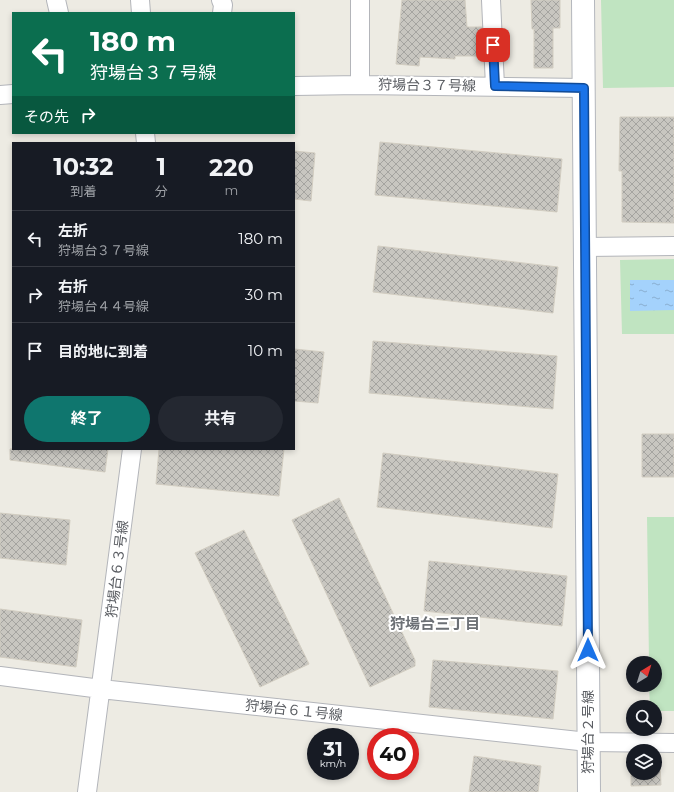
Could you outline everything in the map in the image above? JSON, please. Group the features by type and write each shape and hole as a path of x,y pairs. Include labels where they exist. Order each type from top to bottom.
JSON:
{"street":[{"path":"56,0 59,12"},
{"path":"140,0 141,12"},
{"path":"221,0 223,5 222,12"},
{"path":"360,0 360,85"},
{"path":"491,0 495,86"},
{"name":"狩場台２号線","path":"583,0 589,792"},
{"name":"狩場台３７号線","path":"295,86 360,85 584,88"},
{"path":"0,95 12,94"},
{"path":"585,247 674,246"},
{"name":"狩場台６３号線","path":"87,792 132,450"},
{"name":"狩場台６１号線","path":"0,676 101,689 588,742 674,743"}],"green space":[{"path":"601,0 674,0 674,87 603,88"},
{"path":"674,259 674,334 622,334 620,260"},
{"path":"647,517 674,517 674,711 662,711 662,700 650,700 649,692 662,692 662,656 649,656"}],"water":[{"path":"630,280 674,280 674,310 630,311"}],"building":[{"path":"402,0 465,0 467,27 482,27 482,56 455,56 455,59 420,57 419,66 396,64"},
{"path":"531,0 560,0 560,28 553,28 553,68 534,68 534,29 532,29"},
{"path":"620,117 674,117 674,223 622,222 622,171 619,171"},
{"path":"380,142 562,159 557,212 375,195"},
{"path":"295,151 315,153 311,201 295,199"},
{"path":"378,246 558,267 553,313 373,292"},
{"path":"373,341 557,356 553,409 369,393"},
{"path":"295,349 324,352 318,403 295,401"},
{"path":"642,434 674,434 674,477 642,477"},
{"path":"10,449 108,450 105,472 10,460"},
{"path":"159,450 284,450 279,496 156,484"},
{"path":"383,453 558,474 552,528 377,507"},
{"path":"339,498 415,660 415,666 370,687 292,520"},
{"path":"0,513 70,520 66,565 0,558"},
{"path":"244,530 309,664 260,687 195,553"},
{"path":"429,561 567,576 562,626 424,611"},
{"path":"0,609 82,620 76,667 0,657"},
{"path":"433,660 558,671 553,719 429,707"},
{"path":"474,756 541,766 538,792 469,792"},
{"path":"631,780 661,780 661,785 631,786"}],"district":[{"name":"狩場台三丁目","path":"435,624"}],"route":[{"path":"493,45 495,86 584,88 588,650"}]}
